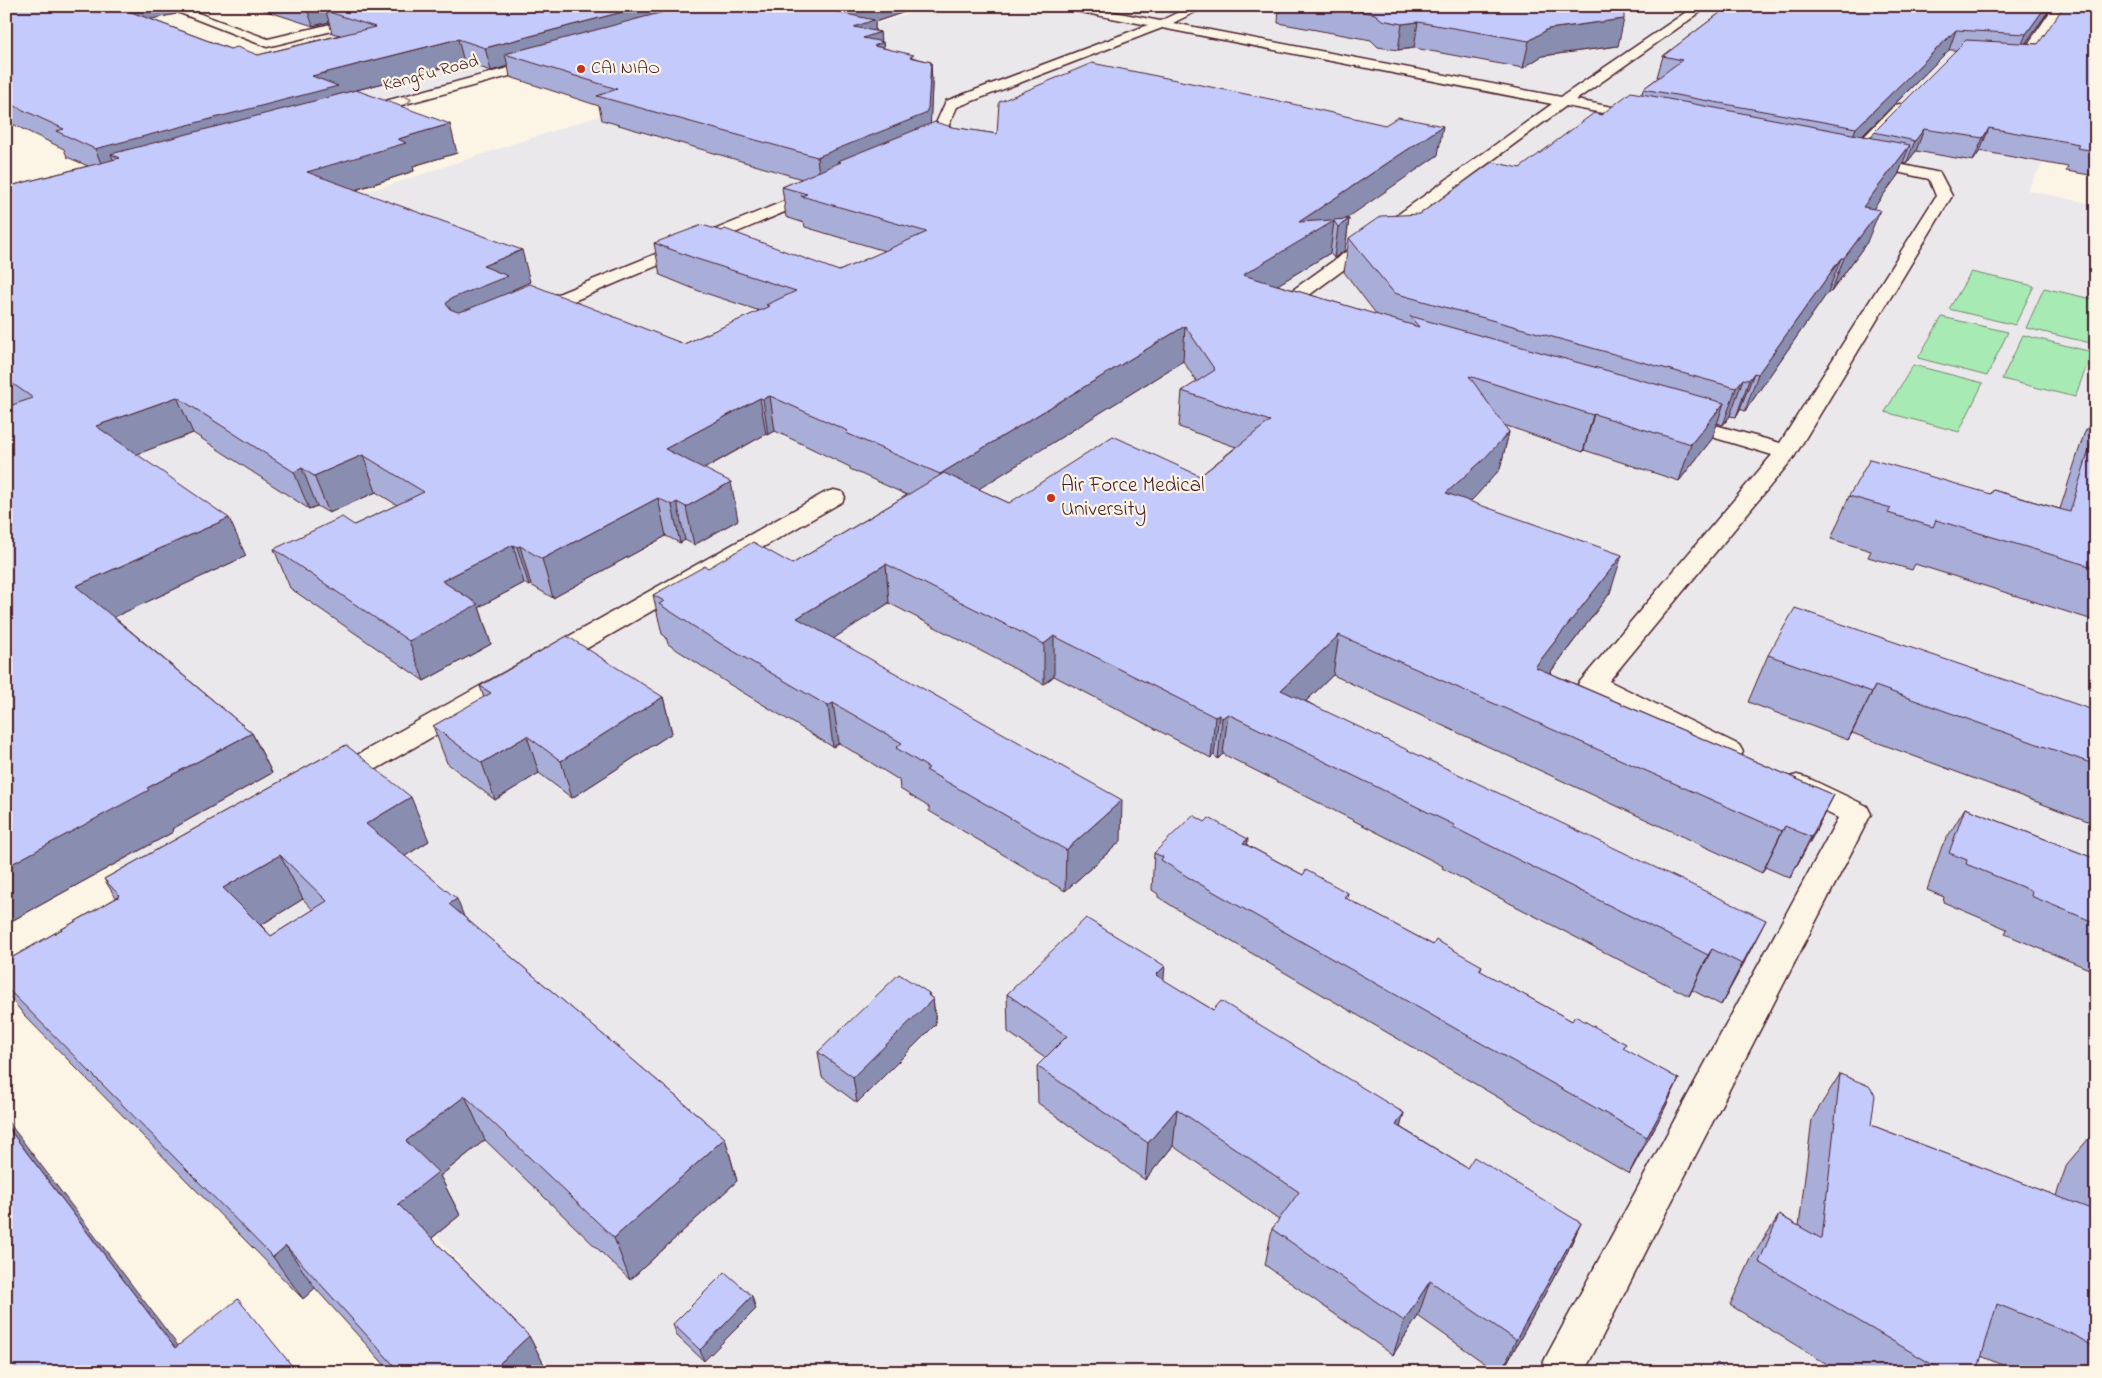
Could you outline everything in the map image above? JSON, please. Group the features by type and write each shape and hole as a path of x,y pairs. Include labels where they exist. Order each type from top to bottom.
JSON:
{"street":[{"path":"168,6 268,43 422,6"},
{"path":"1065,6 1660,120"},
{"path":"907,155 934,144 951,104 1160,24 1201,6"},
{"path":"1312,314 1283,306 1565,102 1703,6"},
{"path":"1984,56 2023,60 2060,6"},
{"name":"Kangfu Road","path":"340,118 554,54 349,104"},
{"path":"1750,762 1592,684 1786,452 1944,196 1935,176 1846,157 1915,92"},
{"path":"514,319 834,186"},
{"path":"1663,416 1786,452"},
{"path":"317,790 834,497"},
{"path":"1561,1372 1856,814 1777,775"}],"shaded area":[{"name":"Air Force Medical University","path":"434,6 927,6 694,83 586,56 258,148 241,218 386,186 931,6 2087,6 2093,81 2027,190 2096,205 2096,1372 554,1372 6,737 6,253 365,51 318,33"}],"green space":[{"path":"1971,272 2034,286 2015,325 1949,309"},
{"path":"2044,288 2096,300 2095,344 2026,328"},
{"path":"1942,317 2008,332 1987,376 1918,358"},
{"path":"2023,335 2092,352 2075,397 2002,379"},
{"path":"1913,365 1983,383 1959,432 1885,412"}],"building":[{"path":"6,6 115,6 230,49 237,47 258,55 375,27 326,11 347,6 645,6 485,48 458,39 312,76 338,86 95,149 56,131 64,129 6,102"},
{"path":"686,6 856,6 837,12 874,20 854,27 880,32 863,38 883,42 874,46 914,55 910,57 931,62 928,108 925,114 817,157 597,96 617,89 505,54"},
{"path":"1332,6 1587,6 1624,12 1624,19 1548,29 1529,41 1418,22 1402,24 1382,20 1375,14"},
{"path":"1729,6 2046,6 2026,34 1956,30 1856,128 1643,89 1682,60 1663,56"},
{"path":"2064,6 2096,6 2096,151 2077,148 2079,144 1989,128 1983,138 1924,129 1915,141 1874,132 1966,40 2038,44"},
{"path":"1092,63 1275,100 1385,125 1398,117 1443,126 1299,222 1349,219 1338,227 1334,221 1243,275 1419,327 1410,316 1724,403 1691,444 1469,376 1509,432 1483,460 1446,493 1622,555 1535,667 1834,795 1811,837 1785,826 1782,831 1339,635 1281,690 1766,920 1742,964 1712,949 1708,955 1453,827 1454,825 1228,714 1222,718 1219,715 1215,717 1054,636 1044,644 886,564 797,618 1122,800 1066,850 926,770 929,768 896,748 902,743 833,703 828,706 721,644 659,604 664,601 653,595 705,566 708,568 753,542 792,564 944,473 1009,503 1113,436 1200,476 1270,421 1182,391 1215,370 1185,326 940,474 846,433 848,431 770,396 763,399 760,398 665,449 731,482 686,507 677,502 672,505 658,498 542,559 520,546 513,545 442,581 478,604 409,641 274,549 342,517 354,525 424,492 363,455 314,476 302,468 294,472 177,397 96,426 229,518 76,586 252,733 147,788 149,790 6,867 6,407 33,398 6,379 6,187 120,158 111,154 356,90 450,124 398,139 406,143 307,172 522,250 483,266 508,276 450,299 446,304 450,309 458,312 466,310 530,284 684,344 770,306 766,305 796,291 654,243 702,225 722,231 725,229 839,271 927,232 801,196 807,194 782,187 841,162 838,161 935,122 952,127 997,134 999,102"},
{"path":"1631,92 1910,145 1863,207 1880,210 1844,258 1841,258 1758,374 1754,373 1749,380 1743,379 1736,388 1394,293 1349,238 1381,216 1420,214 1492,162 1520,168 1594,113 1601,115"},
{"path":"2096,427 2096,568 1936,520 1933,527 1888,513 1891,508 1849,496 1870,459 1991,494 1993,490 2070,512"},
{"path":"1795,608 2096,711 2096,765 1875,686 1872,692 1768,655"},
{"path":"567,636 663,697 561,761 527,736 482,763 433,726 491,693 480,686"},
{"path":"346,745 411,797 366,824 457,899 449,904 725,1138 614,1238 465,1096 406,1141 438,1172 398,1204 529,1336 500,1363 508,1372 400,1372 286,1246 273,1257 6,987 6,961 120,896 104,879","holes":["280,855 327,901 271,936 223,888"]},
{"path":"1965,808 2096,859 2096,923 2031,896 2032,891 1966,864 1967,860 1949,853"},
{"path":"1193,815 1205,822 1209,818 1248,839 1243,843 1303,875 1306,870 1348,893 1344,897 1433,945 1436,940 1482,966 1479,970 1572,1021 1575,1016 1626,1044 1623,1048 1679,1079 1647,1137 1191,879 1161,860 1163,857 1154,853"},
{"path":"1086,918 1165,966 1156,975 1213,1010 1221,1001 1404,1113 1396,1125 1467,1168 1474,1157 1581,1223 1516,1340 1430,1281 1404,1321 1272,1229 1299,1192 1177,1109 1148,1143 1037,1066 1067,1036 1007,994"},
{"path":"899,974 929,993 928,995 933,999 853,1077 818,1052"},
{"path":"1840,1074 1869,1086 1875,1095 1871,1125 2096,1211 2096,1348 2074,1335 1997,1304 1977,1372 1945,1372 1759,1262 1779,1215 1822,1239"},
{"path":"6,1125 175,1348 238,1299 297,1372 6,1372"},
{"path":"725,1272 752,1296 700,1350 673,1324"},
{"path":"1717,1363 1730,1372 1713,1372"}],"place":[{"name":"CAI NIAO","path":"581,69"},
{"name":"Air Force Medical University","path":"1051,498"}]}
